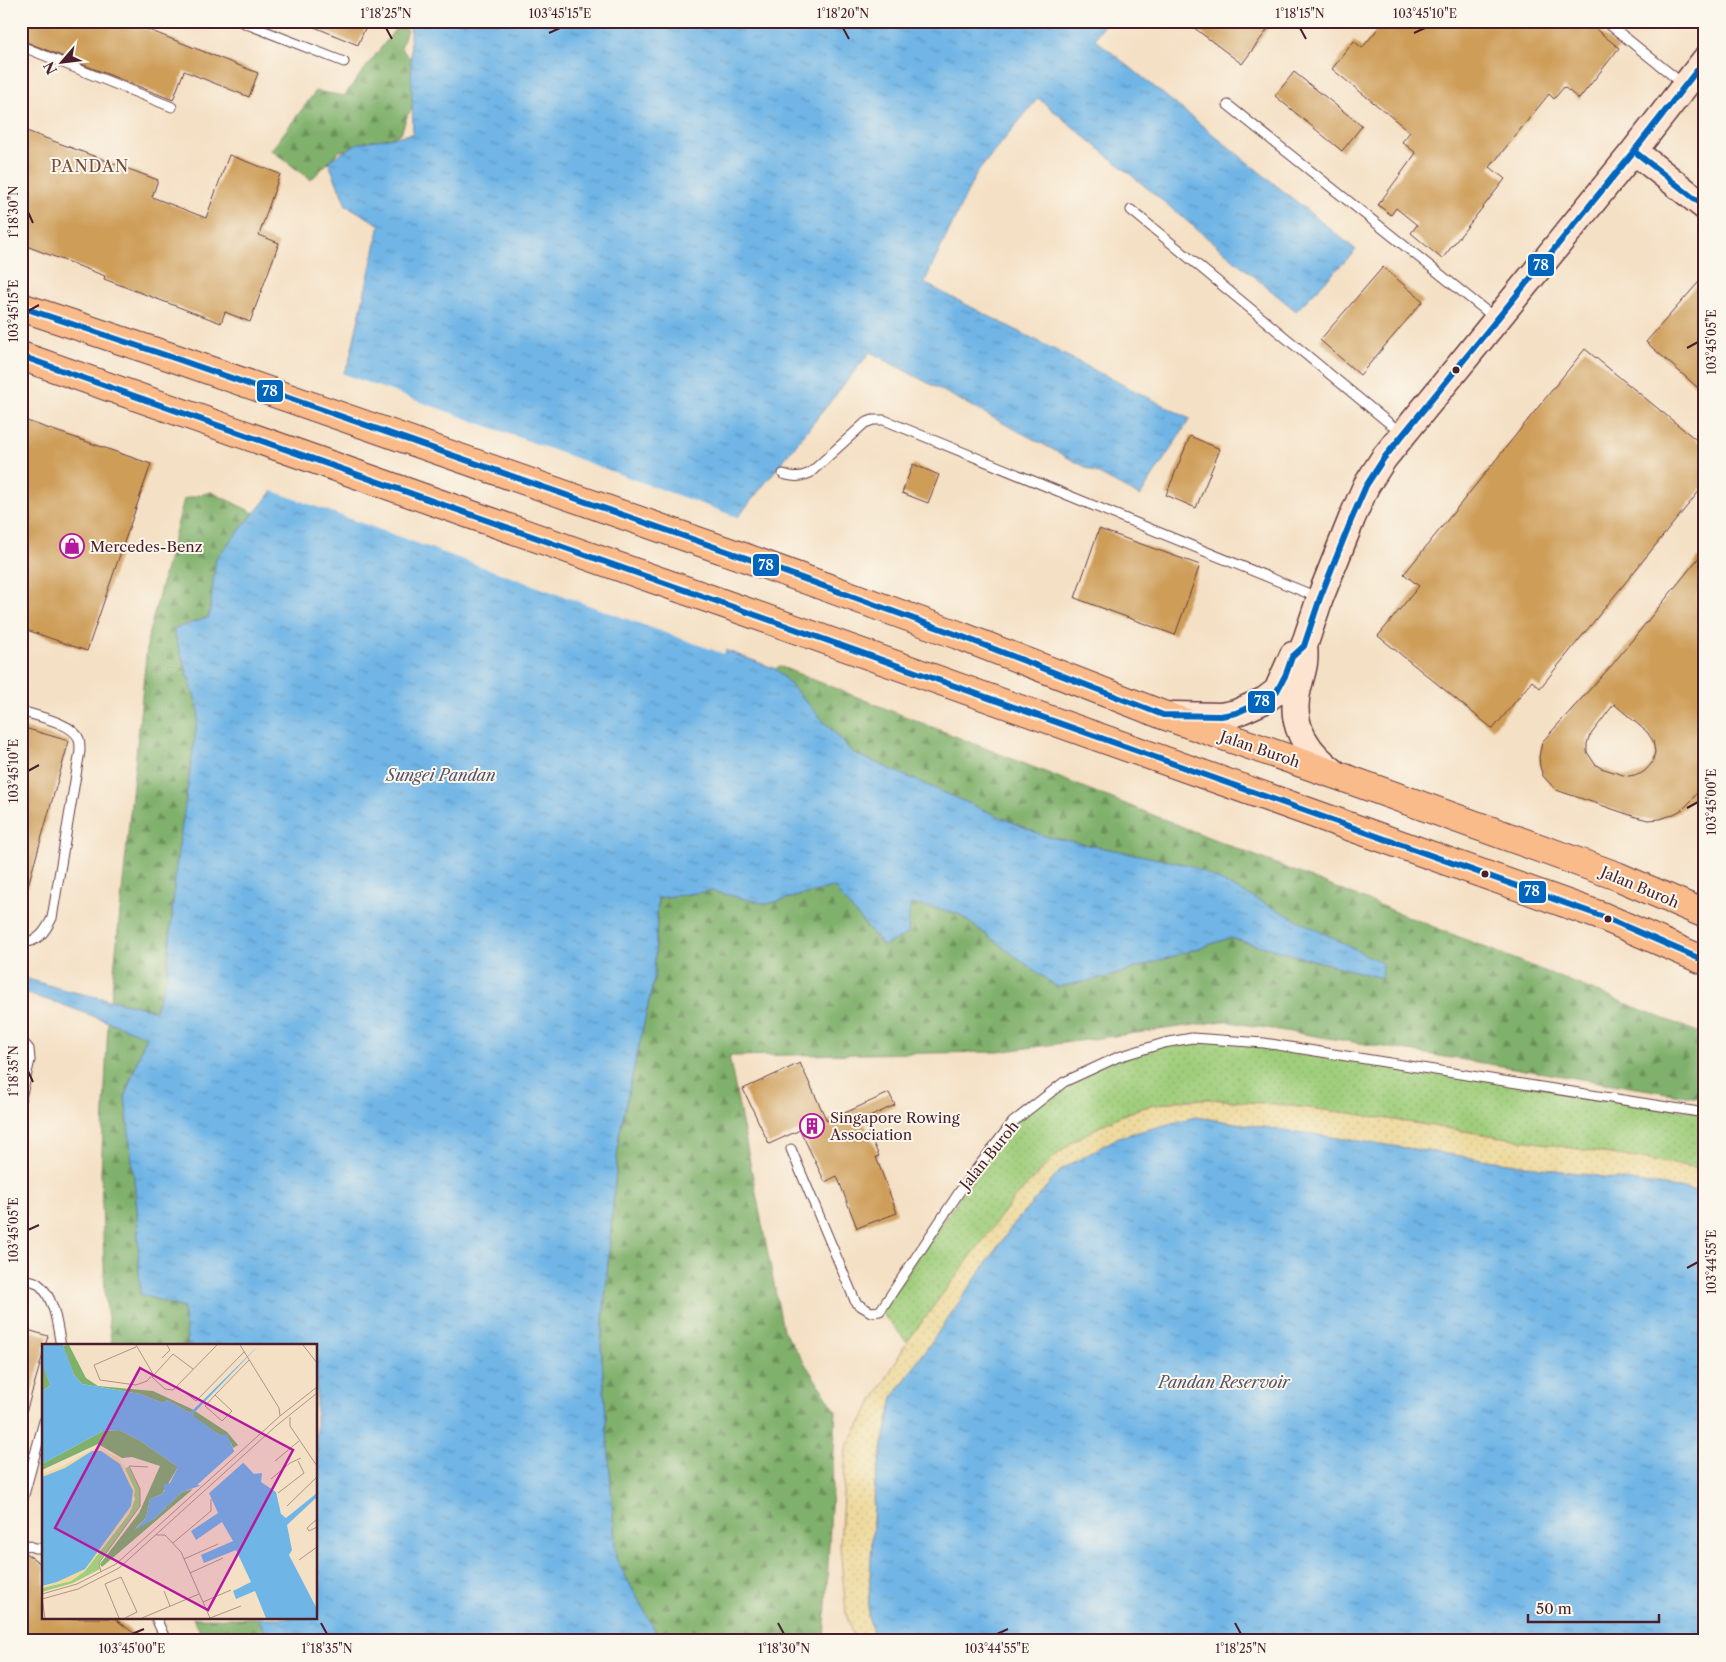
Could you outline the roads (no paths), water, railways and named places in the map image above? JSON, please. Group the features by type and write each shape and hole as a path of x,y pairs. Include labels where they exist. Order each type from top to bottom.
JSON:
{"highway":[{"name":"Jalan Buroh","path":"21,307 177,359 749,559 958,635 1163,715 1617,876 1705,914"},
{"path":"21,356 733,606 1604,917 1705,961"}],"street":[{"path":"1339,776 1314,755 1304,741 1298,725 1297,689 1306,661 1304,646 1320,598 1340,545 1366,486 1384,458 1634,151 1705,60"},
{"path":"1634,151 1705,206"},
{"path":"1163,715 1221,716 1265,700 1277,691 1292,657 1304,646"}],"lane":[{"path":"239,21 344,62"},
{"path":"1606,21 1685,85"},
{"path":"21,46 172,107"},
{"path":"1228,106 1497,319"},
{"path":"1131,210 1387,422 1404,434"},
{"path":"783,474 801,477 810,473 865,423 874,420 884,420 1320,598"},
{"path":"21,711 62,724 73,731 79,738 80,751 52,918 46,930 38,938 28,942 21,942"},
{"name":"Jalan Buroh","path":"791,1149 856,1303 871,1312 880,1311 964,1185 1013,1122 1064,1082 1118,1057 1164,1043 1192,1038 1264,1043 1705,1112"},
{"path":"21,1040 29,1049 30,1060 21,1098"},
{"path":"21,1278 36,1282 46,1294 54,1309 61,1344"},
{"path":"21,1506 42,1428"},
{"path":"21,1543 35,1548 42,1548"},
{"path":"157,1620 166,1641"}],"water":[{"name":"Sungei Pandan","path":"413,21 1106,21 1095,39 1356,250 1296,311 1038,98 976,174 924,283 1190,419 1140,496 870,352 678,592 698,640 776,669 853,753 1044,836 1189,865 1382,963 1381,978 1230,938 1108,977 1057,987 957,913 910,904 908,934 883,946 833,887 767,904 711,891 658,898 654,979 619,1135 601,1345 616,1559 661,1641 270,1641 259,1620 318,1620 318,1344 188,1344 183,1308 140,1294 137,1208 125,1096 146,1036 61,1004 21,992 21,977 65,990 155,1010 167,976 176,866 199,710 173,629 209,617 216,558 300,459 349,362 380,225 346,205 328,161 358,143 413,134 410,29"},
{"name":"Pandan Reservoir","path":"1195,1117 1705,1192 1705,1641 876,1641 868,1617 875,1484 893,1397 1013,1225 1062,1169 1119,1137"}],"place":[{"name":"Mercedes-Benz","path":"72,546"},
{"name":"Singapore Rowing Association","path":"812,1126"}],"district":[{"name":"PANDAN","path":"90,166"}]}
